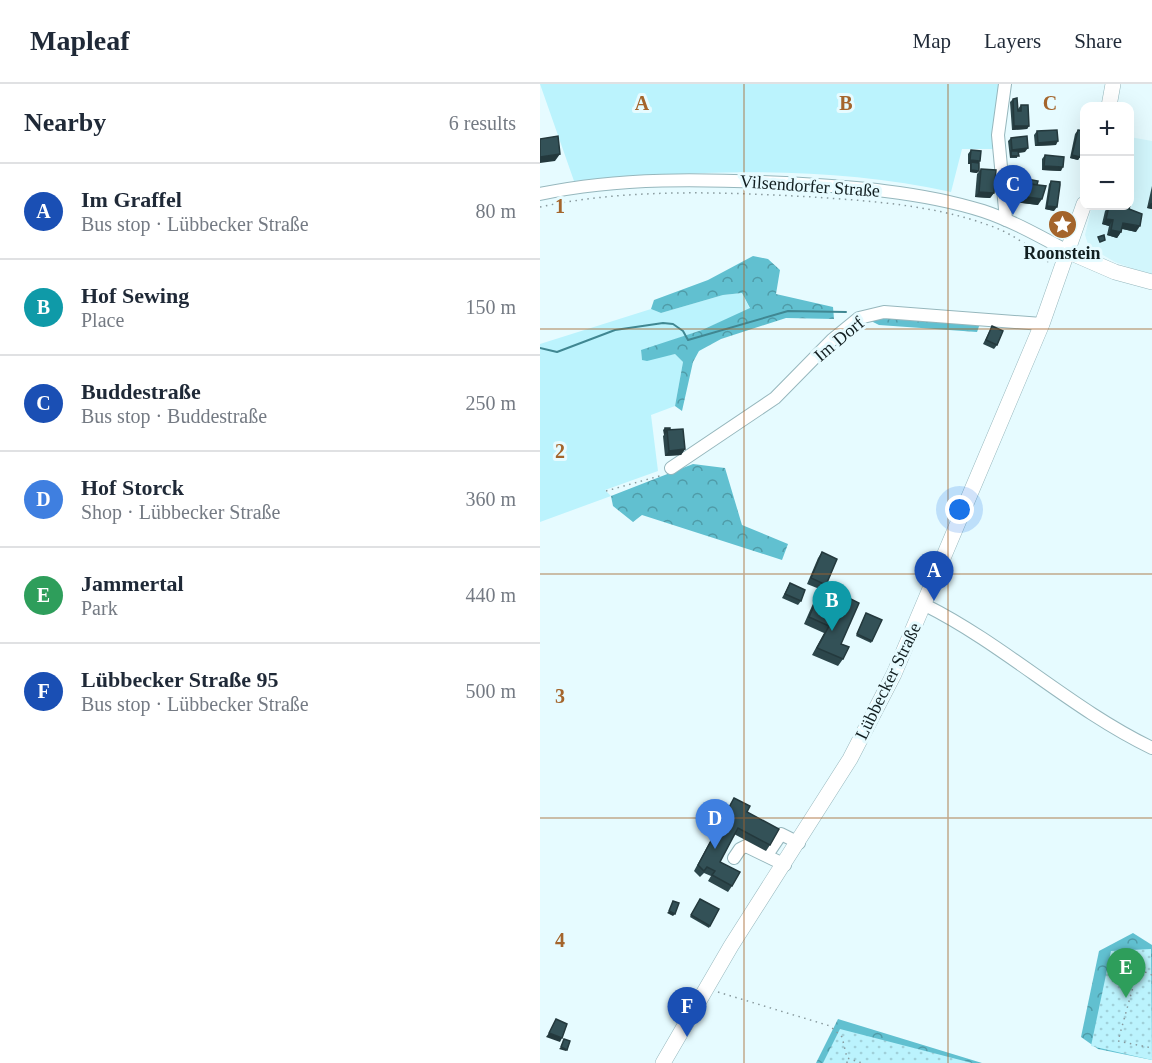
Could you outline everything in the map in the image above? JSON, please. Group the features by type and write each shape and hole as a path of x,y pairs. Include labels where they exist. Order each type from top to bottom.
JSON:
{"main road":[{"path":"1110,102 1113,84"},
{"name":"Lübbecker Straße","path":"663,1063 706,988 850,759 894,674 1042,324 1082,210"},
{"path":"1069,252 1115,272 1152,282"}],"street":[{"path":"1005,84 998,135 1006,220"},
{"name":"Vilsendorfer Straße","path":"540,194 583,187 687,180 826,186 908,194 962,205 1006,220 1069,252"},
{"name":"Im Dorf","path":"671,468 775,398 832,340 859,318 884,312 1042,324"},
{"path":"925,605 986,641 1117,729 1152,748"},
{"path":"767,855 781,834 799,843"},
{"path":"734,858 743,847 767,855 785,865"}],"path":[{"path":"540,207 566,201 694,192 871,202 990,225 1047,259 1051,269 1060,275"},
{"path":"606,491 663,476 671,468"},
{"path":"1152,975 1138,969 1118,1041 1152,1048"},
{"path":"706,988 830,1026 843,1037 847,1063"},
{"path":"847,1058 862,1063"}],"shaded area":[{"path":"540,84 1002,84 996,149 962,149 951,192 858,177 763,172 668,174 574,181"},
{"path":"1134,138 1152,141 1152,276 1115,262 1089,247 1085,235 1091,210 1134,210"},
{"path":"742,293 750,309 702,330 641,351 642,360 675,354 683,362 675,406 651,415 658,471 605,490 611,496 540,522 540,344 651,309 661,313 723,295"},
{"path":"1151,949 1152,1060 1091,1046 1111,951"},
{"path":"840,1029 972,1063 823,1063"}],"green space":[{"path":"753,256 768,259 780,270 776,294 833,307 834,319 786,318 721,339 699,351 693,362 682,411 675,406 683,362 675,354 647,361 642,360 641,350 702,330 750,308 742,293 723,295 661,313 651,309 654,300 708,280"},
{"path":"880,314 981,321 977,332 879,325 865,318"},
{"path":"693,464 725,468 742,525 788,544 782,560 642,515 633,522 613,506 611,496"},
{"path":"1133,933 1152,945 1152,1060 1098,1049 1081,1037 1099,951"},
{"path":"838,1019 982,1063 816,1063"}],"building":[{"path":"1017,98 1018,111 1021,111 1021,105 1028,105 1029,126 1014,126 1013,99"},
{"path":"1057,130 1058,141 1038,143 1037,131"},
{"path":"1078,130 1080,130 1080,157 1072,155"},
{"path":"558,136 560,154 540,157 540,139"},
{"path":"1027,136 1028,148 1012,150 1011,138"},
{"path":"971,150 981,151 980,161 970,160"},
{"path":"1011,151 1018,151 1019,156 1011,156"},
{"path":"1045,155 1064,157 1063,167 1044,166"},
{"path":"971,162 979,163 979,171 971,170"},
{"path":"981,169 996,170 994,193 979,192"},
{"path":"1022,178 1038,181 1037,185 1022,183"},
{"path":"1051,181 1060,182 1057,207 1047,206"},
{"path":"1021,183 1046,186 1042,199 1019,196"},
{"path":"1108,210 1132,210 1142,214 1140,226 1123,223 1121,232 1111,230 1113,220 1106,219"},
{"path":"1104,235 1105,240 1100,242 1098,237"},
{"path":"992,326 1003,331 997,345 986,340"},
{"path":"683,429 685,449 669,451 667,430"},
{"path":"822,552 837,559 826,585 811,578"},
{"path":"790,583 805,590 801,601 785,594"},
{"path":"820,592 830,596 822,615 832,619 843,595 859,603 841,644 849,647 843,659 817,648 829,626 809,617"},
{"path":"866,613 882,620 872,641 857,634"},
{"path":"734,798 750,806 747,812 779,829 770,845 738,828 720,862 740,872 732,886 712,875 715,871 707,867 704,871 698,865"},
{"path":"719,804 728,809 716,830 708,825"},
{"path":"700,899 719,909 710,926 691,915"},
{"path":"673,901 679,903 675,914 669,911"},
{"path":"556,1019 567,1024 562,1038 549,1033"},
{"path":"564,1039 570,1041 567,1050 561,1047"}],"waterway":[{"path":"540,348 557,352 615,330 663,323 673,324 683,331 688,340 788,311 846,312"}],"place":[{"name":"Buddestraße","path":"1013,215"},
{"name":"Roonstein","path":"1062,224"},
{"name":"Im Graffel","path":"934,601"},
{"name":"Hof Sewing","path":"832,631"},
{"name":"Hof Storck","path":"715,849"},
{"name":"Jammertal","path":"1126,998"},
{"name":"Lübbecker Straße 95","path":"687,1037"}]}
